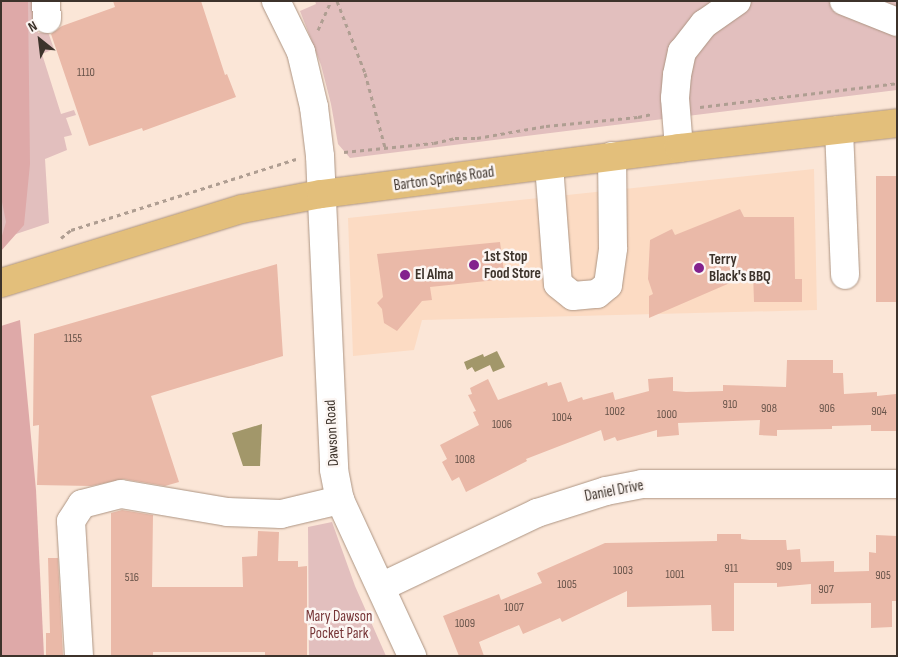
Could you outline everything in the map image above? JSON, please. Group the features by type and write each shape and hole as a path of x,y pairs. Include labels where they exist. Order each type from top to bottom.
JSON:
{"main road":[{"name":"Barton Springs Road","path":"3,282 242,209 321,194 612,156 897,123"}],"street":[{"name":"Dawson Road","path":"276,1 301,52 309,80 320,156 334,470 340,500 412,656"},
{"path":"679,148 675,98 677,74 682,52 704,24 737,1"},
{"path":"844,1 897,22"},
{"path":"839,130 845,275"},
{"path":"549,165 558,284 573,296 597,294 608,285 613,248 612,156"},
{"name":"Daniel Drive","path":"381,587 537,513 606,491 642,484 897,484"},
{"path":"79,656 71,521 82,504 122,494 227,512 280,514 340,500"}],"path":[{"path":"316,32 332,1"},
{"path":"337,1 364,72 385,147"},
{"path":"696,108 897,83"},
{"path":"349,151 434,143 455,138 477,138 546,126 638,118 655,114"},
{"path":"71,230 292,160"}],"shaded area":[{"path":"1,1 28,1 30,164 24,225 1,251 1,239 6,222 1,197"},
{"path":"814,169 817,310 422,320 414,350 353,356 348,218"},
{"path":"20,320 36,490 44,656 1,656 1,326"},
{"path":"497,351 505,367 493,372 490,365 475,372 472,367 467,370 464,362 483,354 484,357"},
{"path":"262,424 260,466 243,466 232,433"}],"green space":[{"path":"1,1 36,1 38,33 48,32 54,49 42,54 61,114 74,110 76,115 66,118 72,135 64,137 67,150 45,159 49,223 1,239"},
{"path":"315,1 897,1 897,90 350,158 338,144 331,104 321,65 300,11 316,4"},
{"name":"Mary Dawson Pocket Park","path":"332,522 355,586 386,656 309,656 308,527"}],"building":[{"path":"113,1 201,1 225,75 227,74 236,97 143,131 142,128 89,146 51,34 62,26 115,7"},
{"path":"876,176 897,176 897,302 876,302"},
{"path":"740,209 744,217 794,217 795,279 802,279 802,302 754,302 753,273 649,318 649,296 653,294 648,279 650,240 672,229 675,235"},
{"path":"500,242 505,279 430,287 432,300 422,301 397,331 384,323 382,309 377,303 383,297 377,254"},
{"path":"277,264 283,356 151,396 179,482 165,486 123,479 91,486 37,485 39,425 33,426 34,334"},
{"path":"787,360 833,360 833,373 843,373 844,394 877,392 877,396 896,394 897,431 871,431 871,425 832,426 832,429 777,430 777,436 759,435 760,420 678,423 679,435 657,437 657,430 617,441 615,437 604,441 601,430 526,459 527,461 466,492 459,477 452,481 442,462 447,459 440,445 479,425 473,412 476,411 468,395 472,394 470,388 488,379 498,400 547,382 548,386 561,382 568,402 582,397 583,400 613,392 615,400 649,391 648,379 673,377 673,391 723,391 723,385 786,387"},
{"path":"122,510 153,515 152,587 243,587 242,557 257,556 258,531 279,532 278,561 298,561 298,567 307,566 307,656 265,656 265,652 153,652 153,655 111,655 111,513"},
{"path":"717,534 741,534 741,539 750,540 786,540 787,550 800,549 801,562 834,561 834,572 869,571 869,552 876,553 876,535 897,536 897,601 892,601 892,627 871,628 871,603 811,604 811,584 777,587 777,583 734,583 734,631 712,631 711,605 627,607 627,591 562,622 560,618 523,634 519,625 479,642 484,656 459,656 443,616 499,594 501,600 542,583 537,573 605,543 717,541"},
{"path":"48,558 58,558 63,656 46,656 46,633 50,633"}],"place":[{"name":"1st Stop Food Store","path":"474,265"},
{"name":"Terry Black's BBQ","path":"699,268"},
{"name":"El Alma","path":"405,275"}]}
